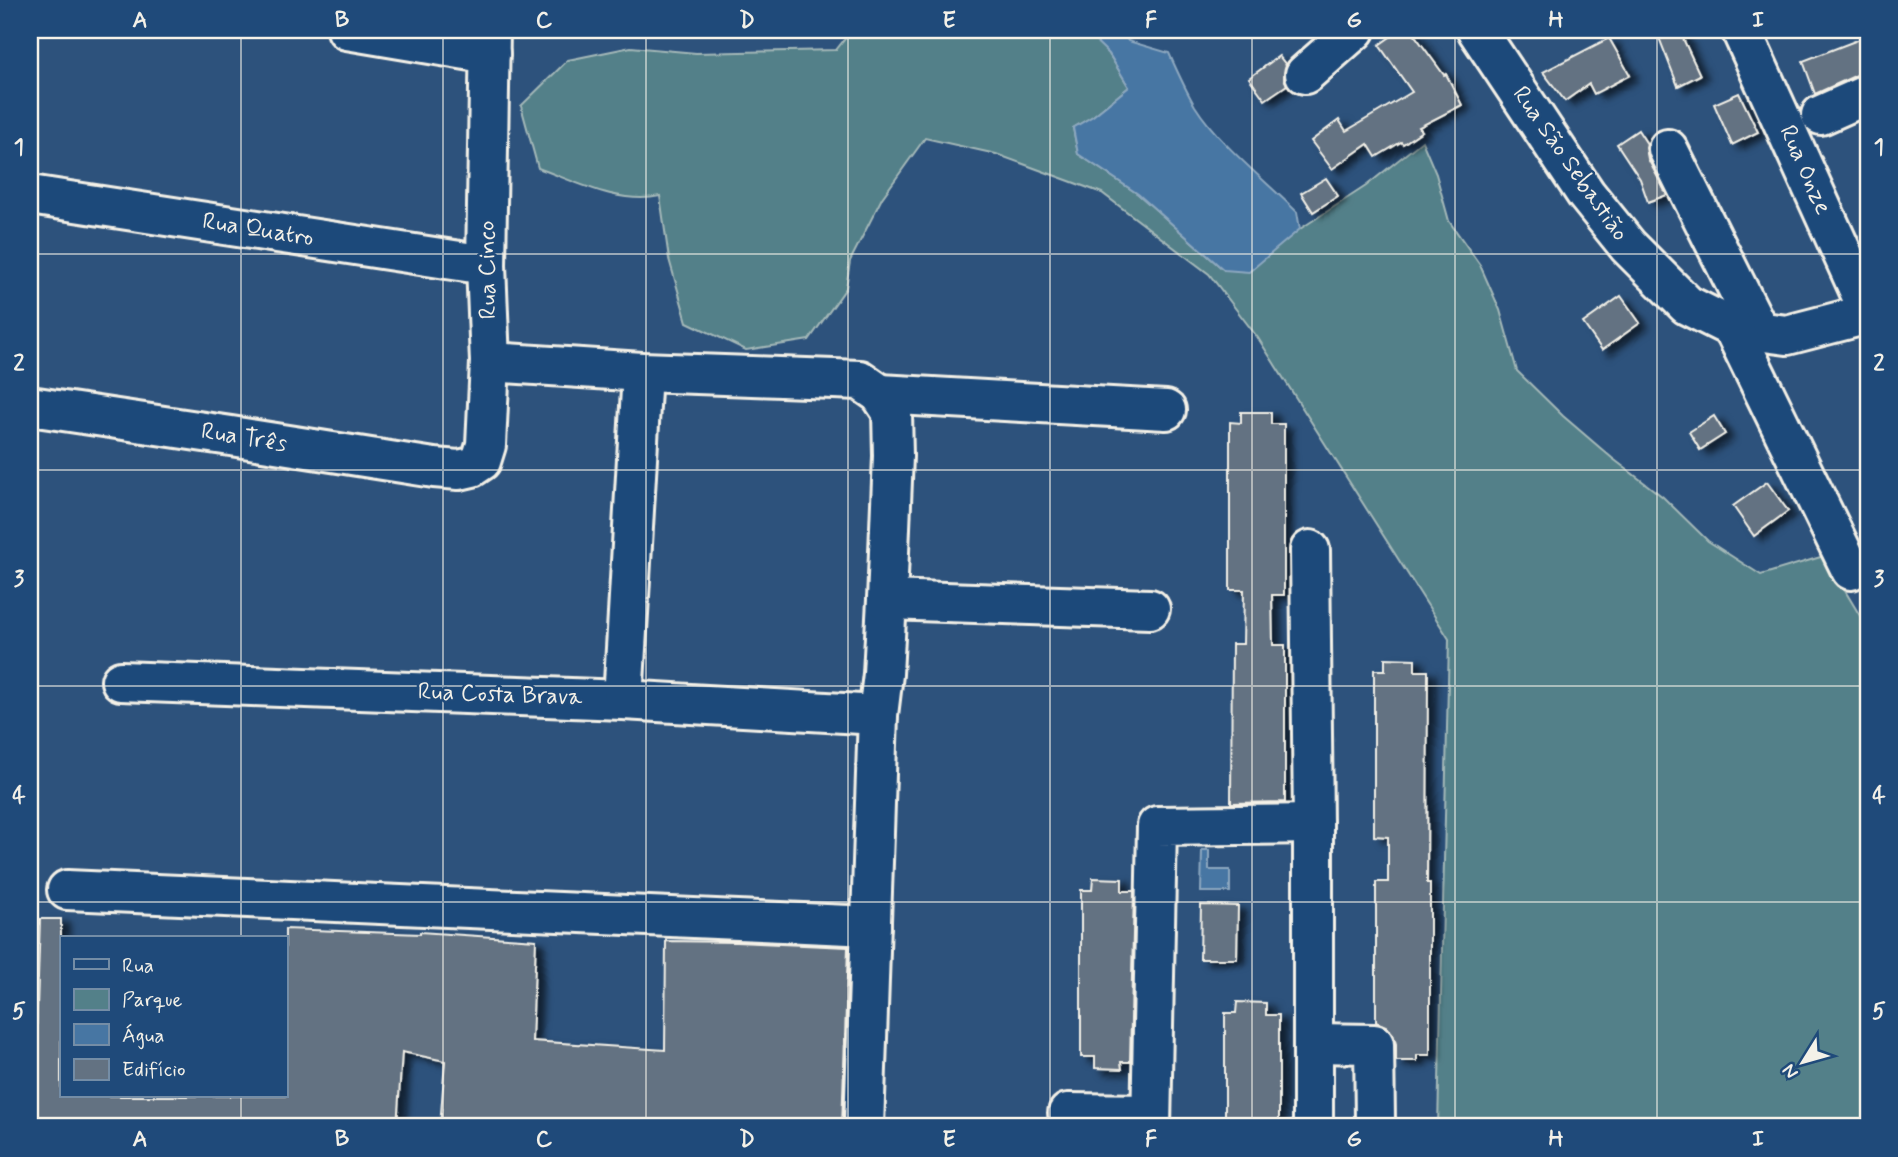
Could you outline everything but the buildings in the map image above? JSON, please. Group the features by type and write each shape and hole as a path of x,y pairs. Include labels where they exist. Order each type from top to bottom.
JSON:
{"street":[{"path":"347,30 490,42"},
{"path":"1305,74 1355,30"},
{"name":"Rua São Sebastião","path":"1477,30 1586,194 1628,246 1687,305 1746,330 1787,335 1868,312"},
{"name":"Rua Onze","path":"1741,30 1868,312"},
{"name":"Rua Cinco","path":"459,470 472,467 481,461 486,445 490,362 486,265 490,42"},
{"path":"1821,115 1868,94"},
{"path":"1668,149 1851,570"},
{"name":"Rua Quatro","path":"30,195 486,265"},
{"path":"490,362 642,372 860,380 880,394 892,412 893,456 883,674 878,715 864,1127"},
{"path":"623,700 642,372"},
{"path":"880,394 1166,410"},
{"name":"Rua Três","path":"30,407 459,470"},
{"path":"1310,550 1312,1127"},
{"path":"887,600 1150,609"},
{"name":"Rua Costa Brava","path":"121,681 623,700 878,715"},
{"path":"1068,1113 1151,1121 1157,826 1313,824"},
{"path":"67,890 871,926"},
{"path":"1313,1043 1374,1044 1375,1119"}],"green space":[{"path":"852,30 1103,30 1109,54 1129,87 1093,116 1073,128 1078,154 1138,194 1224,270 1300,229 1366,186 1422,141 1436,174 1449,221 1480,265 1500,310 1517,371 1563,416 1663,497 1708,541 1761,575 1824,556 1868,629 1868,1127 1438,1127 1449,639 1258,338 1209,274 1102,193 996,154 925,138 882,198 850,261 846,288 809,340 746,350 687,322 669,259 660,196 645,198 614,195 538,168 521,106 568,60 631,47 696,53 836,50"}],"water":[{"path":"1084,30 1122,30 1128,41 1169,53 1188,93 1205,120 1229,148 1297,212 1300,229 1249,272 1224,270 1138,194 1078,154 1073,128 1093,116 1129,87 1109,54"},
{"path":"1202,850 1209,850 1209,870 1230,870 1230,892 1201,892"}]}
